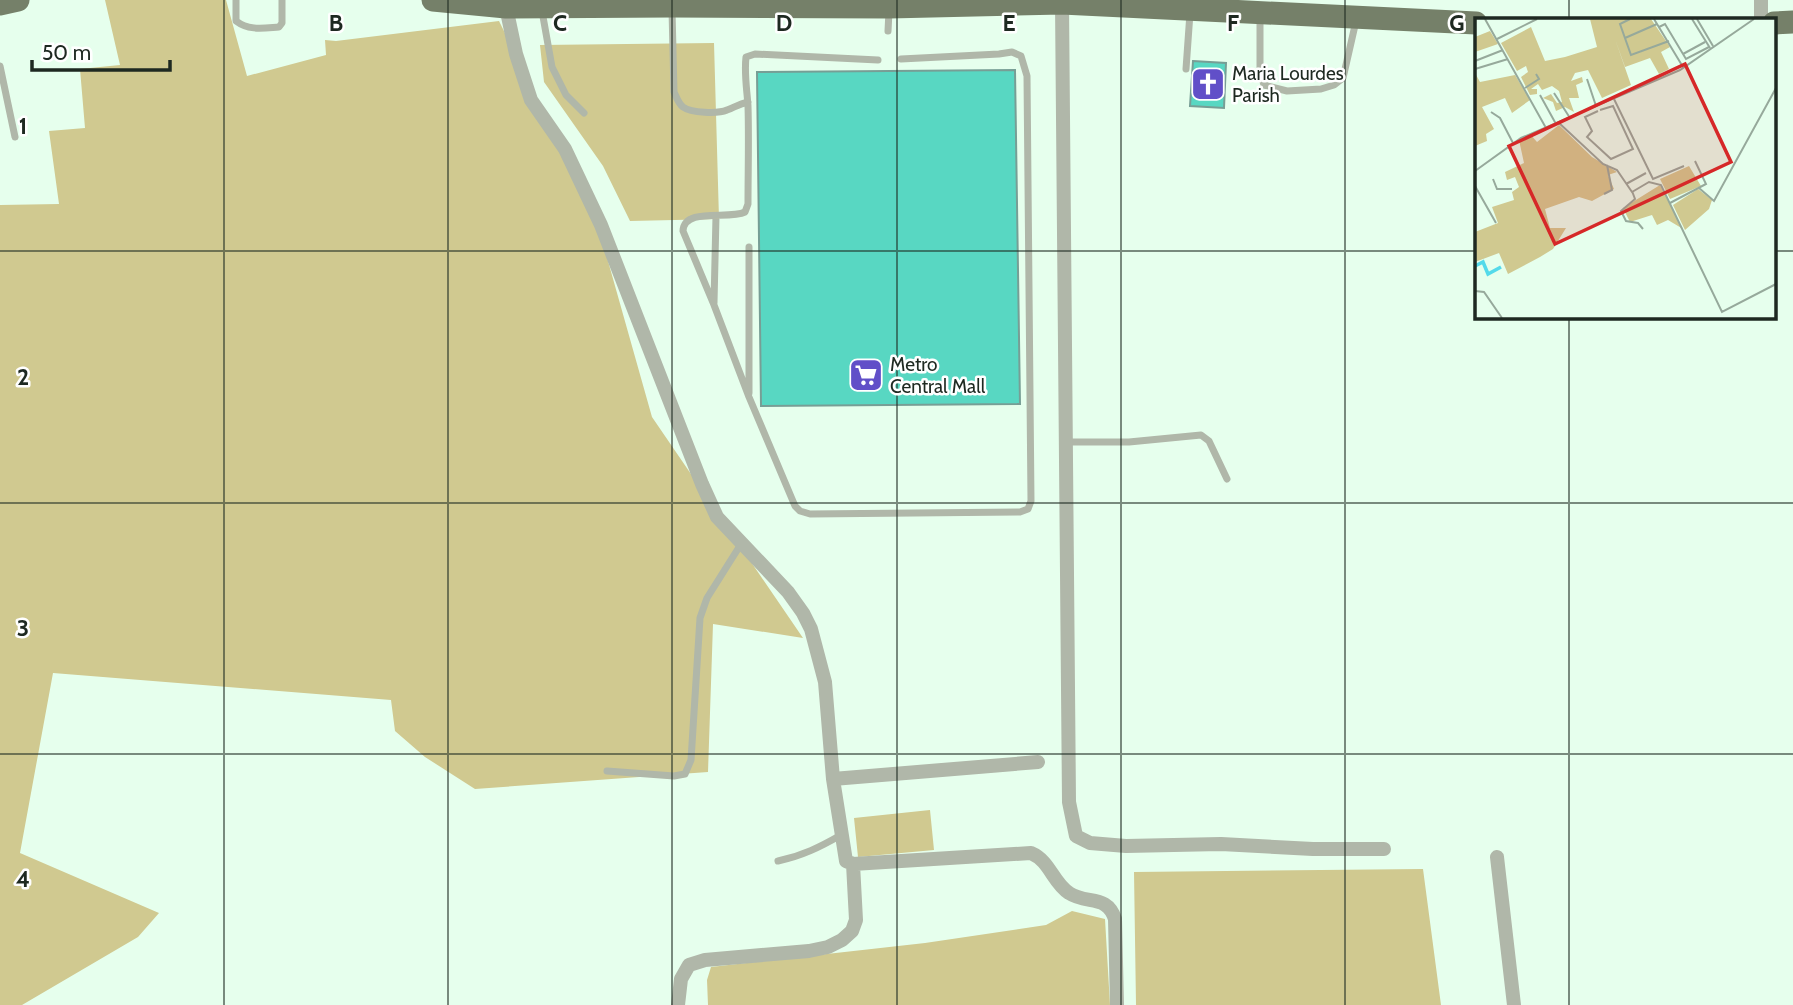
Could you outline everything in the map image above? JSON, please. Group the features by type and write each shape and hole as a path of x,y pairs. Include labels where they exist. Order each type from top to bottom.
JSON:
{"main road":[{"path":"0,4 18,0"},
{"path":"433,0 506,7 617,3 672,6 1062,3 1475,23"}],"street":[{"path":"1761,0 1761,18"},
{"path":"1062,3 1069,803 1076,836 1090,843 1126,846 1221,844 1313,849 1384,849"},
{"path":"506,7 516,54 531,100 565,149 601,225 717,517 788,592 811,629 825,682 833,779 846,861 853,864 1031,853 1039,857 1066,892 1107,905 1112,911 1115,919 1117,1005"},
{"path":"833,779 1038,762"},
{"path":"1497,857 1514,1005"},
{"path":"678,1005 681,979 689,965 705,960 809,951 828,947 842,940 852,931 856,920 853,864"}],"lane":[{"path":"236,0 236,21 252,28 279,27 282,23 282,0"},
{"path":"882,5 888,31"},
{"path":"672,6 674,92 680,105 686,110 701,113 726,111 734,105 748,102"},
{"path":"541,7 552,67 566,95 584,113"},
{"path":"1186,69 1190,9"},
{"path":"1260,13 1260,72 1264,85 1287,91 1321,89 1334,85 1343,78 1357,17"},
{"path":"878,60 755,54 746,57 744,69 748,102 748,204 745,212 738,215 695,216 687,220 683,232 749,397 795,506 800,511 810,514 1020,512 1028,509 1031,500 1027,76 1021,56 1012,52 901,59"},
{"path":"0,66 15,137"},
{"path":"714,305 716,216"},
{"path":"749,247 749,397"},
{"path":"1067,442 1129,442 1201,436 1209,440 1227,479"},
{"path":"607,771 674,776 685,774 691,760 700,618 706,598 741,544"},
{"path":"778,861 817,849 842,834"}],"shaded area":[{"path":"105,0 226,0 247,76 326,55 325,40 336,41 499,21 595,215 652,417 803,638 713,624 708,772 475,789 425,757 395,731 391,700 53,673 20,853 159,913 138,937 22,1005 0,1005 0,205 59,204 49,131 85,128 80,69 120,65"},
{"path":"714,43 719,219 630,221 603,166 544,82 540,45"},
{"path":"930,810 934,850 858,857 854,818"},
{"path":"1423,869 1441,1005 1136,1005 1134,872"},
{"path":"1072,911 1105,919 1110,1005 708,1005 707,980 711,967 925,943 1046,925"}],"building":[{"name":"Maria Lourdes Parish","path":"1193,61 1226,63 1224,108 1190,106"},
{"path":"1015,70 1020,404 761,406 757,72"}],"place":[{"name":"Maria Lourdes Parish","path":"1208,84"},
{"name":"Metro Central Mall","path":"866,375"}]}
